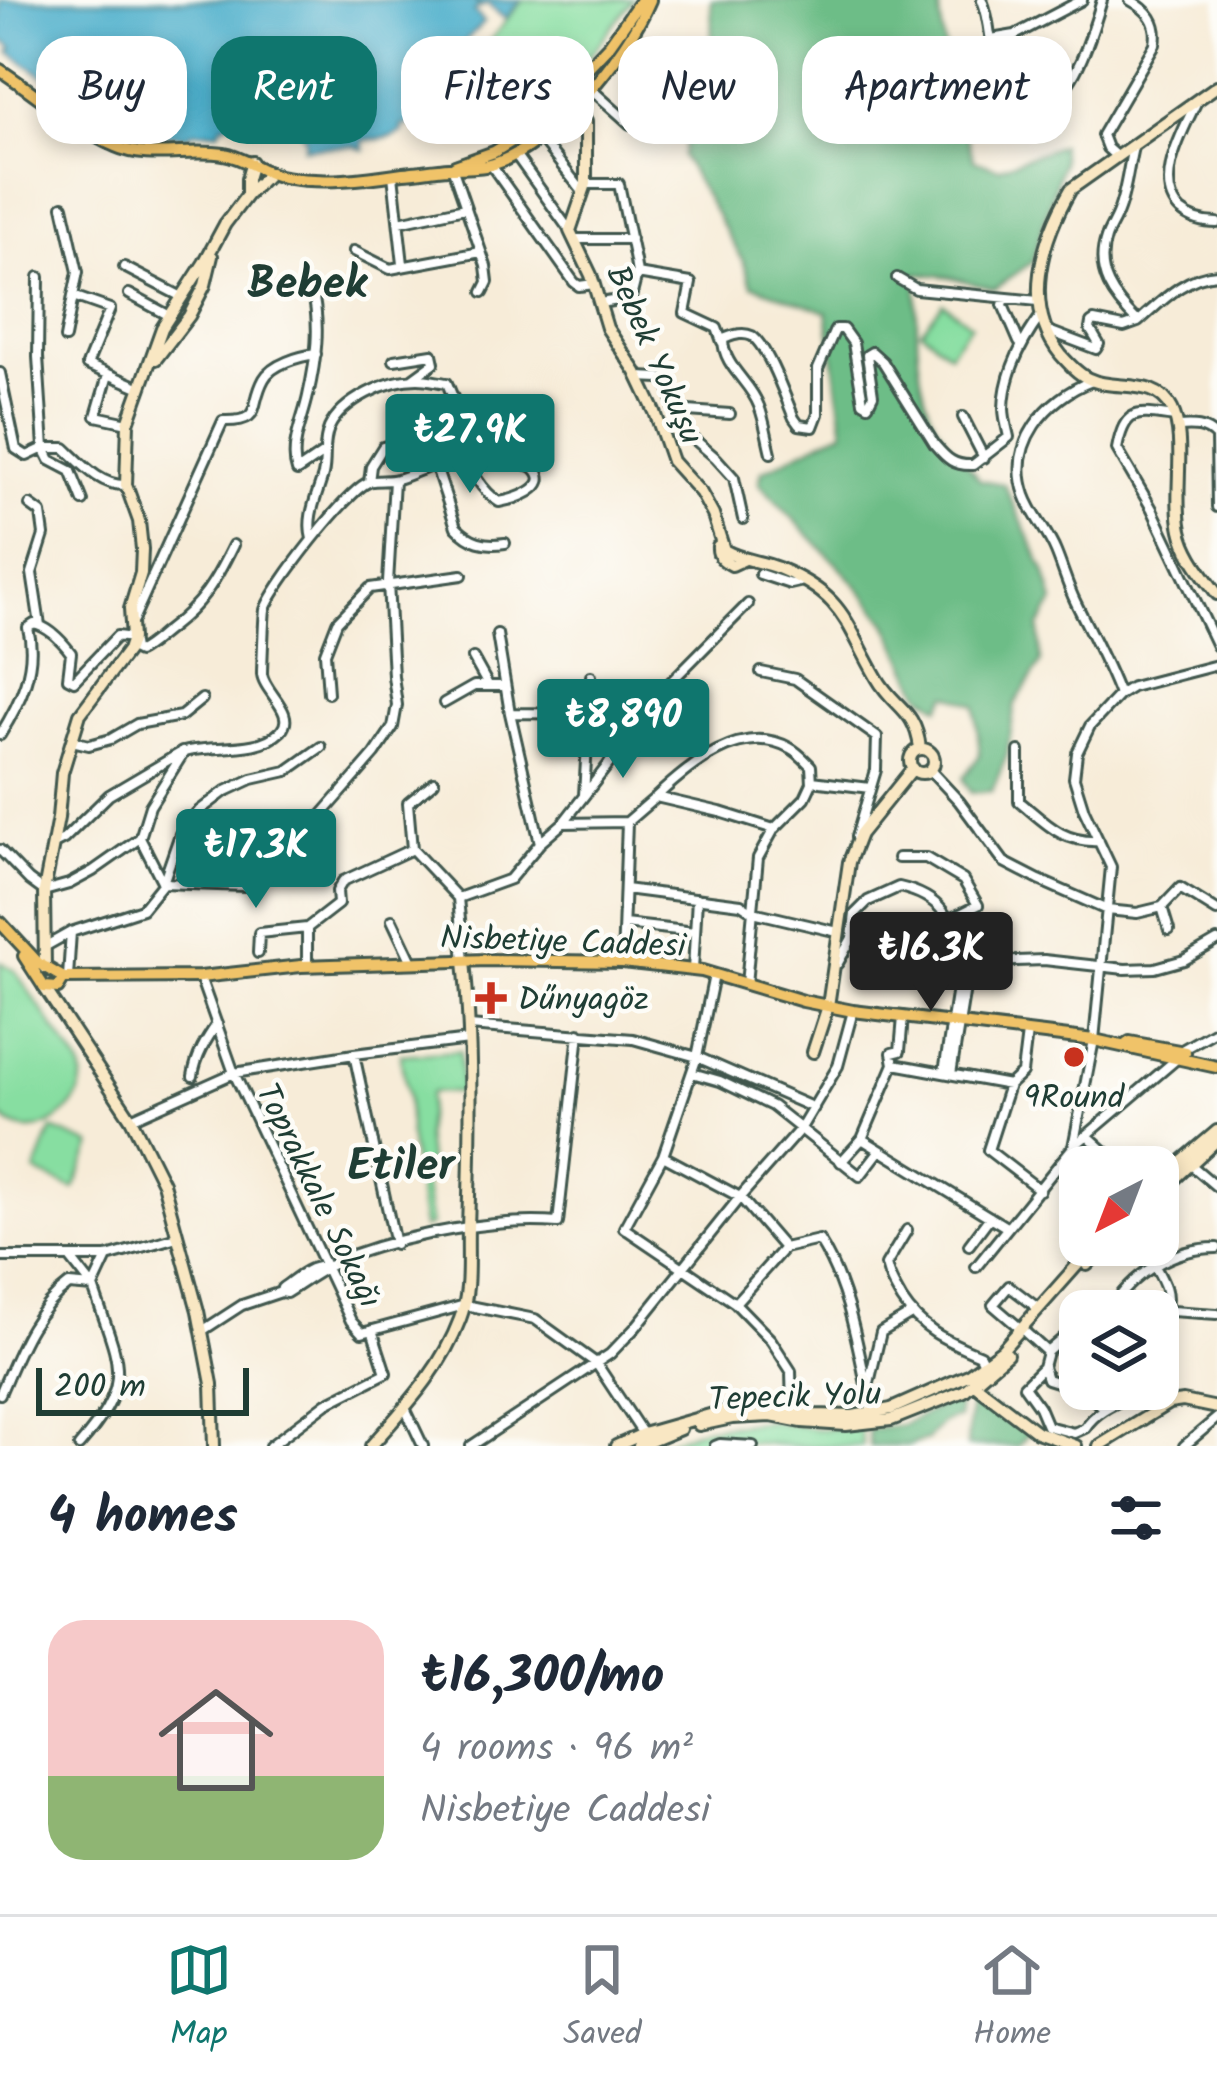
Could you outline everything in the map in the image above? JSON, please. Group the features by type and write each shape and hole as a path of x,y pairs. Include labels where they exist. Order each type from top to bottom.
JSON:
{"main road":[{"path":"594,62 640,0"},
{"path":"594,84 633,33 650,0"},
{"path":"594,68 602,76"},
{"path":"0,70 118,148 213,153 252,162 268,173 323,180 491,165 517,144"},
{"path":"452,167 524,144"},
{"path":"0,927 53,980"},
{"name":"Nisbetiye Caddesi","path":"53,980 200,977 307,966 464,961 622,962 693,970 853,1011 1130,1042 1213,1061"}],"street":[{"path":"982,0 991,36"},
{"path":"1010,36 1082,0"},
{"path":"1072,75 1102,0"},
{"path":"1117,157 1102,134 1156,34 1147,10 1130,0"},
{"path":"1092,381 1058,350 1040,317 1040,273 1060,208 1070,189 1217,86"},
{"path":"594,92 618,113"},
{"path":"1197,102 1173,158 1170,195 1189,217 1217,223"},
{"path":"549,144 585,188"},
{"path":"572,235 585,188 586,144"},
{"path":"1133,146 1102,262 1107,284 1138,322"},
{"path":"513,149 572,235"},
{"path":"248,195 252,162"},
{"path":"491,165 574,282 594,284"},
{"path":"452,167 487,266 483,292"},
{"path":"232,545 202,600 151,646 134,650 130,609 141,573 142,550 139,521 126,484 128,423 162,328 225,224 268,173"},
{"path":"393,175 403,264"},
{"path":"585,188 619,184 637,274 632,298 598,303"},
{"path":"63,206 78,272 65,338"},
{"path":"399,222 464,208"},
{"path":"572,235 631,239"},
{"name":"Bebek Yokuşu","path":"572,235 607,328 638,377 672,461 700,493 718,531 717,550 722,559 732,565 745,560 774,566 803,580"},
{"path":"143,383 197,299 210,271 214,246"},
{"path":"354,251 384,267 481,252"},
{"path":"124,268 182,297"},
{"path":"637,274 691,283 685,313 717,328 728,361 760,409 771,453"},
{"path":"1046,330 1096,350 1099,344 1090,329 1094,321 1124,327 1138,322 1180,287 1202,275 1217,274"},
{"path":"39,277 44,448 50,460 71,471 83,501"},
{"path":"897,278 916,289 1038,301"},
{"path":"312,290 317,309 316,354 293,456 297,471 323,453"},
{"path":"129,294 170,316"},
{"path":"73,296 110,309 87,364 108,375 143,383"},
{"path":"1005,298 1003,305 1020,344"},
{"path":"722,342 742,334 754,338 794,418 809,428 818,415 818,369 836,328 843,329 853,343 863,402 868,405 873,395 867,356 872,352 935,445 962,466 973,465 1009,437 1004,408 1020,344 1040,317"},
{"path":"132,621 223,422 249,417 269,372 316,354"},
{"path":"394,360 432,354 434,363 411,380"},
{"path":"0,373 16,449 26,456 44,448 65,448 112,486 126,484"},
{"path":"108,375 96,416 128,423"},
{"path":"638,377 666,380 679,426 734,478 743,519"},
{"path":"312,539 308,519 325,468 328,430 336,417 357,400 392,383 411,380 447,383 454,400"},
{"path":"1119,695 1019,475 1034,424 1051,403 1092,381 1138,386 1164,397 1176,422 1179,524 1185,545 1214,589 1217,606"},
{"path":"674,410 730,414"},
{"path":"1217,507 1216,437 1209,430 1143,413 1121,425 1117,449 1152,509 1217,646"},
{"path":"963,417 984,458"},
{"path":"437,446 458,440 482,486 499,502 533,492 538,472 530,465 505,462 496,439"},
{"path":"369,482 371,466 383,447 421,440 437,446"},
{"path":"53,844 109,795 184,752 251,745 280,732 285,713 262,676 263,614 270,598 312,539 353,493 369,482 394,480 431,466 437,446"},
{"path":"434,460 456,527 489,546 505,543"},
{"path":"163,883 245,886 266,878 376,754 393,727 397,705 388,584 394,480"},
{"path":"30,505 41,513 44,535 32,573 40,625"},
{"path":"760,574 790,584 803,580 829,598 844,615 878,682 917,725 920,748"},
{"path":"328,693 325,653 337,622 370,588 461,575"},
{"path":"458,898 511,879 584,796 643,710 748,604"},
{"path":"0,735 14,711 33,655 28,628 40,625 63,643 71,653 68,678 74,681 117,636 132,638"},
{"path":"497,634 540,843"},
{"path":"132,638 80,714 62,773 44,891 46,946 67,1022 131,1119 163,1183 202,1331 212,1384 214,1446"},
{"path":"473,658 488,686"},
{"path":"1073,1146 1094,1040 1111,867 1074,778 1077,754 1090,726 1119,695 1132,687 1217,664"},
{"path":"761,672 795,679 877,737 876,770 849,862 828,1006 813,1052"},
{"path":"584,796 591,676"},
{"path":"444,703 474,686 506,686"},
{"path":"71,741 88,745 111,739 137,724 181,716 202,699"},
{"path":"510,713 589,714"},
{"path":"562,823 627,822 711,751 744,742 770,741 791,748 812,766 805,798 774,829 758,858 746,984"},
{"path":"46,946 71,932 142,909 163,883 180,834 199,811 238,786 287,771 321,747"},
{"path":"849,862 860,834 913,768 911,757 920,748"},
{"path":"913,768 921,772 934,766 928,750 920,748"},
{"path":"1019,751 1019,801 1066,838 1099,841"},
{"path":"163,883 140,838 150,806 184,752"},
{"path":"930,770 1004,862 1107,910 1137,913 1162,908 1180,888 1217,911"},
{"path":"812,781 870,788"},
{"path":"371,1446 423,1388 447,1351 465,1306 471,1130 458,898 412,849 408,803 434,782"},
{"path":"656,797 774,829"},
{"path":"622,962 627,822"},
{"path":"44,891 93,871 140,838"},
{"path":"258,953 259,933 308,928 338,904 337,891 343,881 412,849"},
{"path":"0,850 44,891"},
{"path":"898,858 926,858 963,880 978,905 948,920"},
{"path":"832,972 852,938 856,914 868,901 899,887 932,899 948,920 963,962 948,1073"},
{"path":"625,889 741,904 753,912 838,932"},
{"path":"693,970 697,898"},
{"path":"1162,908 1169,930"},
{"path":"392,920 413,963"},
{"path":"885,943 890,931 910,923 926,938 927,952"},
{"path":"623,924 695,932"},
{"path":"307,966 308,928"},
{"path":"53,980 71,932"},
{"path":"852,938 963,962 1044,960 1101,968 1155,968 1184,960 1217,941"},
{"path":"714,975 697,1057 663,1156 624,1228 735,1303 771,1340 791,1371 792,1415"},
{"name":"Toprakkale Sokağı","path":"200,977 234,1073 351,1321 362,1333 465,1306"},
{"path":"471,1446 610,1354 635,1328 801,1128 838,1066 853,1011"},
{"path":"842,1162 862,1139 894,1064 892,1053 900,1051 903,1017"},
{"path":"193,1076 195,1062 218,1024"},
{"path":"1074,1146 1179,1054 1217,1030"},
{"path":"1027,1032 1022,1073 1009,1085 988,1150 1040,1190"},
{"path":"131,1119 234,1073 469,1033 579,1033 633,1039 697,1057 814,1108"},
{"path":"202,1331 242,1305 286,1293 352,1255 468,1227 558,1223 579,1033"},
{"path":"1198,1041 1199,1050 1213,1061"},
{"path":"354,1054 395,1244"},
{"path":"894,1064 1009,1085"},
{"path":"692,1072 772,1106 860,1176 880,1150"},
{"path":"1080,1110 1105,1120"},
{"path":"1076,1130 1100,1146"},
{"path":"1179,1171 1217,1136"},
{"path":"862,1139 1006,1227"},
{"path":"663,1156 740,1197 784,1248"},
{"path":"1185,1164 1188,1174 1217,1187"},
{"path":"1179,1168 1185,1164"},
{"path":"976,1267 1059,1165"},
{"path":"969,1245 989,1217"},
{"path":"907,1230 886,1265 890,1281 910,1314 932,1334 980,1355 984,1364"},
{"path":"1,1254 107,1257 178,1236"},
{"path":"735,1303 784,1248 818,1240 832,1260 849,1312 873,1418"},
{"path":"1179,1254 1217,1248"},
{"path":"92,1287 107,1257"},
{"path":"71,1259 92,1287 119,1376 115,1398 80,1446"},
{"name":"Tepecik Yolu","path":"966,1383 1024,1331 1077,1266"},
{"name":"Tepecik Yolu","path":"616,1446 732,1418 792,1415 846,1425 873,1418 891,1420 966,1383 1086,1266"},
{"path":"1126,1290 1155,1266 1171,1311 1217,1315"},
{"path":"0,1394 32,1325 53,1297 69,1285 92,1287"},
{"path":"1039,1309 1009,1286 993,1305 1047,1352"},
{"path":"465,1306 535,1319 596,1363 644,1441"},
{"path":"867,1390 881,1332 910,1314"},
{"path":"270,1446 327,1403 386,1373 372,1330"},
{"path":"1059,1342 1024,1387 1047,1426 1074,1433 1103,1410"},
{"path":"1043,1367 1047,1379 1059,1383"},
{"path":"966,1383 1037,1432 1076,1446"},
{"path":"1099,1446 1169,1403 1217,1408"},
{"path":"1184,1446 1198,1442 1213,1421 1202,1404"},
{"path":"405,1408 423,1446"},
{"path":"715,1446 753,1446"}],"green space":[{"path":"523,0 633,0 594,50 594,36 494,36"},
{"path":"711,0 939,0 943,36 802,36 802,144 970,144 974,160 998,168 1060,145 1062,162 1032,262 994,289 917,273 919,359 933,418 980,480 1004,484 1045,571 1054,602 1039,627 1041,663 1015,704 1007,755 992,791 971,793 963,778 980,755 975,705 948,694 940,707 921,694 887,623 759,483 762,471 844,431 827,312 752,285 682,156 685,144 778,144 778,36 712,36"},
{"path":"943,303 971,324 949,353 921,331"},
{"path":"0,962 15,971 80,1066 81,1089 76,1100 48,1125 25,1129 0,1116"},
{"path":"460,1051 461,1093 430,1094 425,1134 428,1160 422,1168 431,1225 423,1228 400,1055"},
{"path":"52,1129 92,1145 74,1189 35,1172"},
{"path":"971,1395 1029,1433 1018,1446 967,1446"},
{"path":"957,1398 959,1418 944,1422 927,1440 906,1446 870,1446 868,1430 902,1425"},
{"path":"770,1421 816,1429 860,1428 863,1446 706,1439 696,1446 655,1446 703,1428"}],"water":[{"path":"0,0 521,0 505,19 487,4 474,11 484,22 470,36 401,36 401,133 377,139 377,36 211,36 211,131 189,136 187,36 36,36 36,71 9,52 13,48 0,39"},
{"path":"305,144 363,144 364,150 353,146 304,148"}],"ferry route":[{"path":"474,0 481,8"}],"place":[{"name":"Dűnyagöz","path":"491,998"},
{"name":"9Round","path":"1074,1057"}],"district":[{"name":"Bebek","path":"307,282"},
{"name":"Etiler","path":"401,1164"}]}
